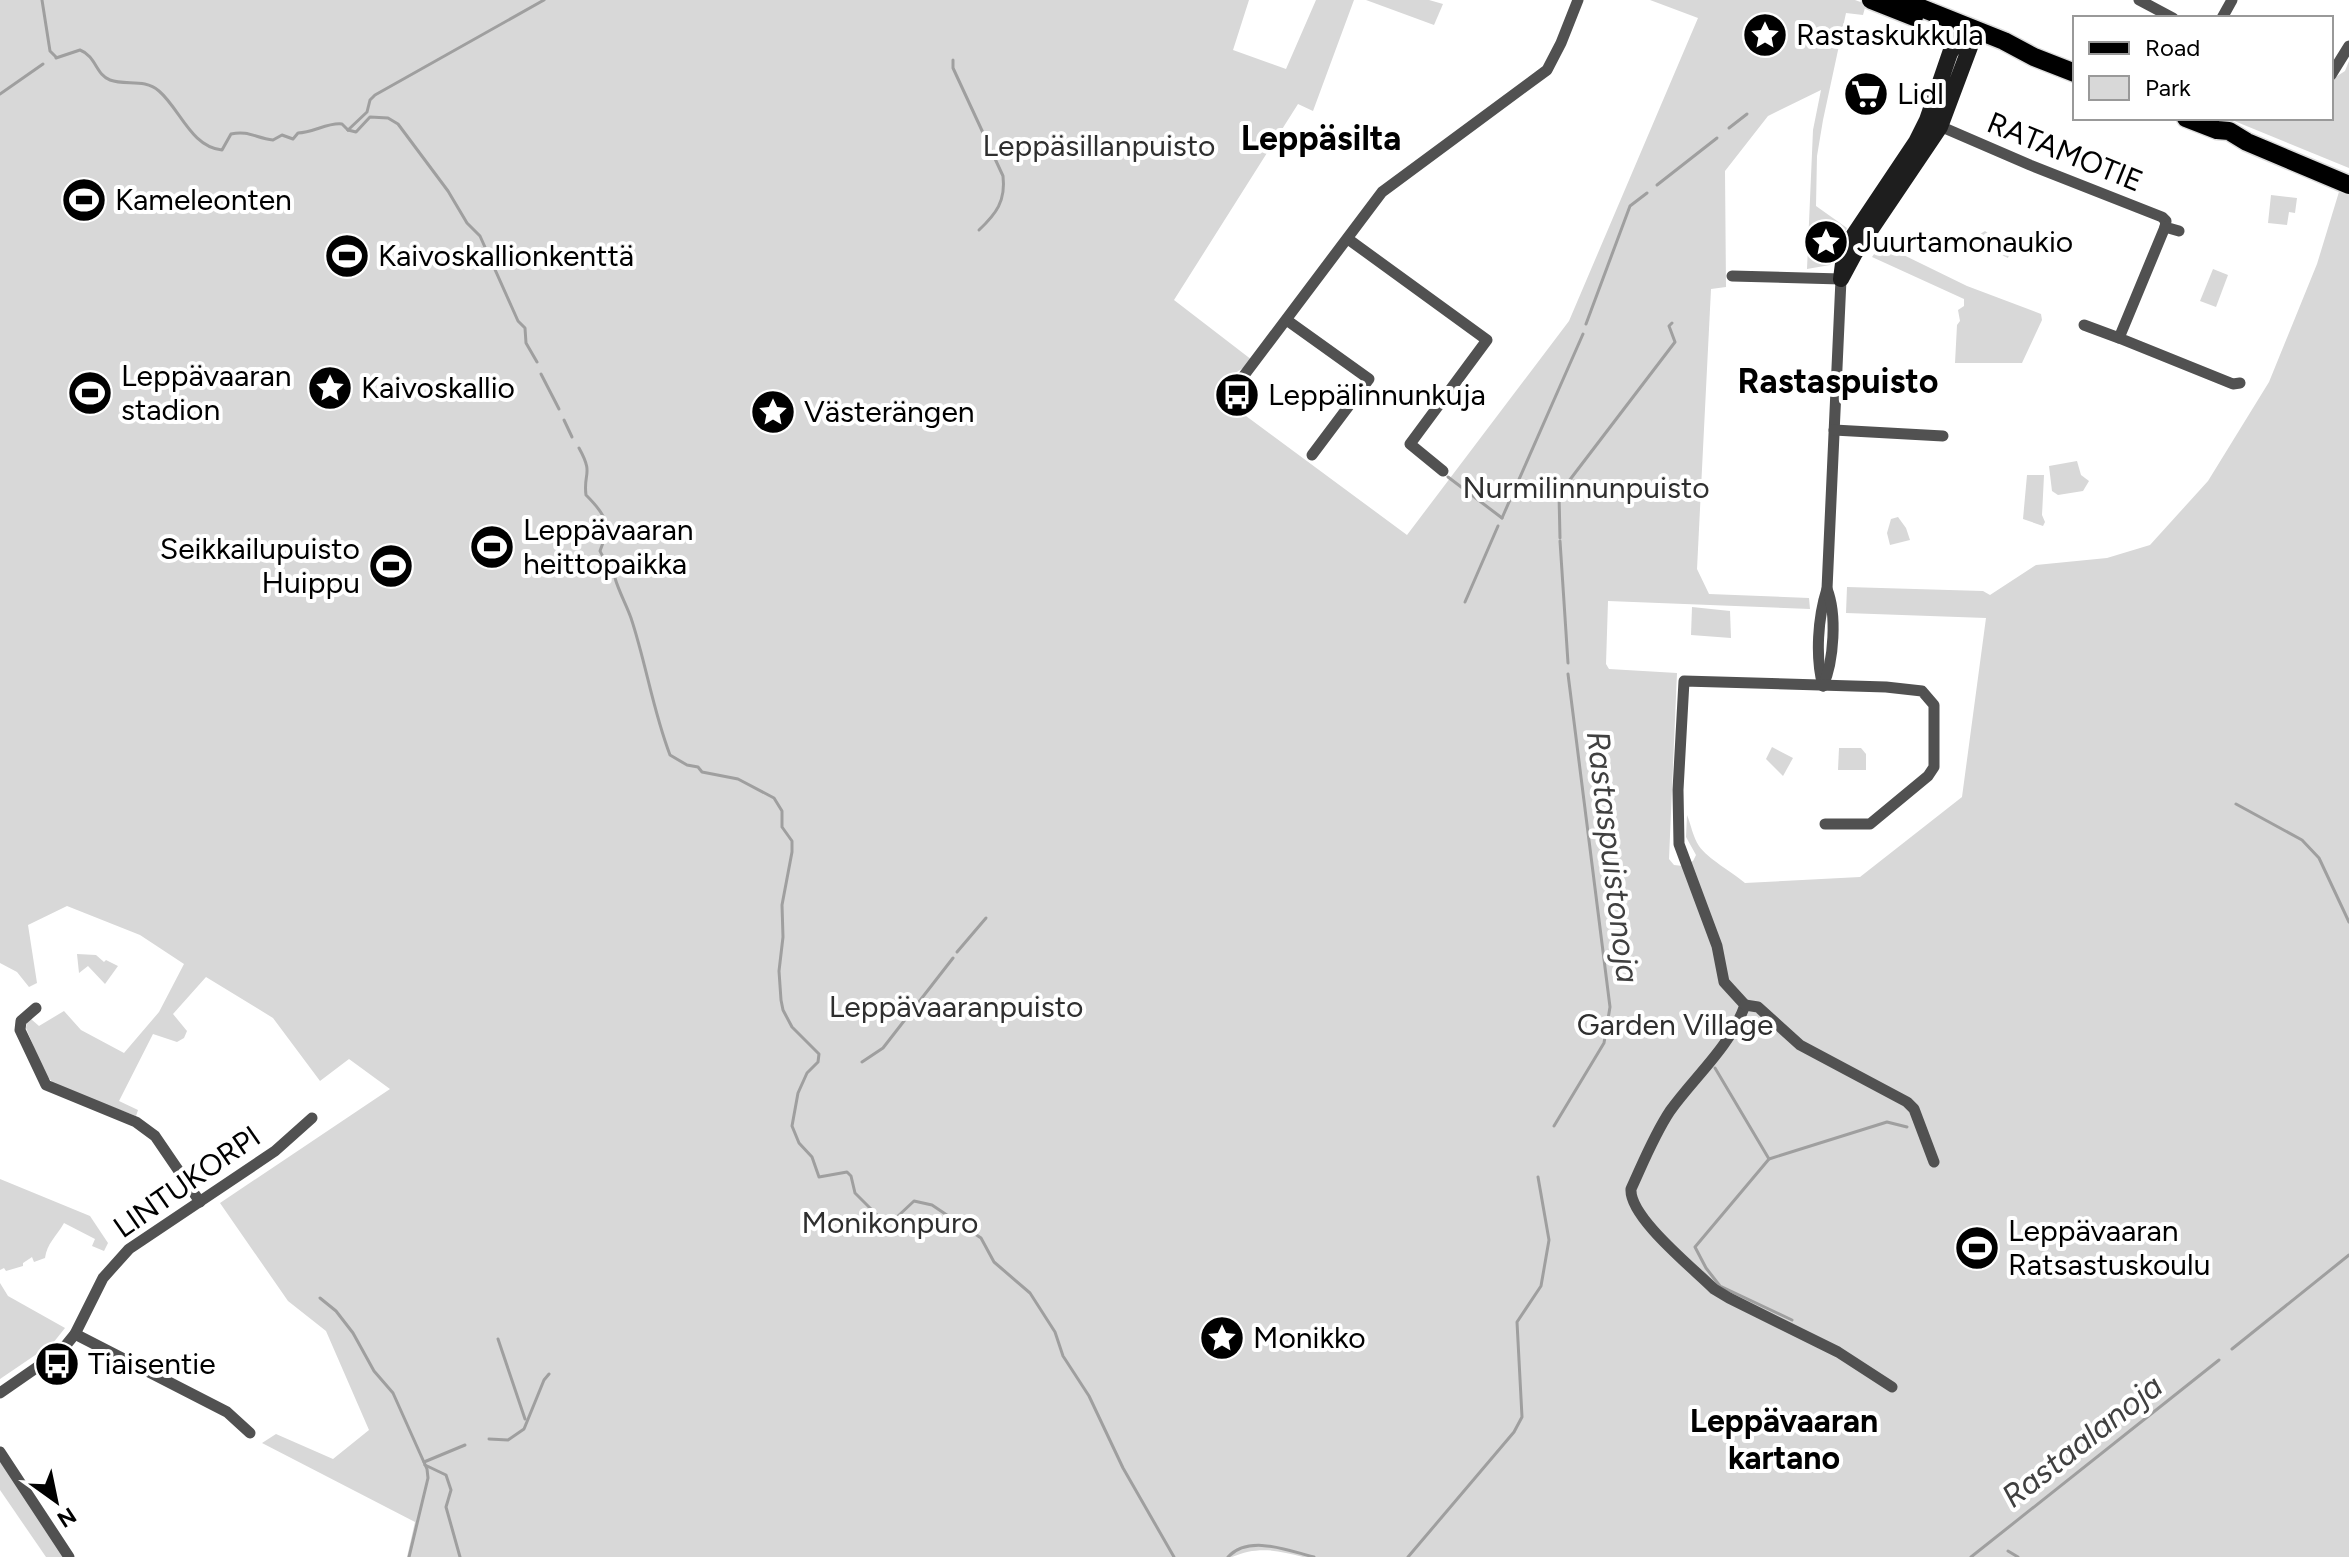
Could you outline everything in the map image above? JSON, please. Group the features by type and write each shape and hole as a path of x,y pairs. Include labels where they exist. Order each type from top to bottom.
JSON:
{"main road":[{"path":"1871,0 1967,34"},
{"path":"1901,0 2000,50 2034,57 2073,72"},
{"path":"2191,120 2217,130 2236,143 2247,142 2349,185"}],"street":[{"path":"1236,386 1386,188 1547,70 1578,0"},
{"path":"2139,0 2169,16"},
{"path":"1823,686 1830,670 1834,604 1827,589 1845,248 1916,142 1934,124 1950,53 1967,34"},
{"path":"2333,72 2349,46"},
{"name":"RATAMOTIE","path":"1934,124 2162,217 2166,221 2165,227 2179,231"},
{"path":"2119,338 2165,227"},
{"path":"1348,239 1487,340 1410,444 1443,471"},
{"path":"1732,276 1841,279"},
{"path":"1288,321 1369,379 1312,455"},
{"path":"2084,325 2225,381 2240,383"},
{"path":"1834,430 1943,436"},
{"path":"1825,824 1870,824 1928,776 1934,767 1934,705 1922,691 1886,687 1684,681 1677,834 1717,946 1724,982 1745,1005 1758,1007 1800,1045 1907,1102 1914,1109 1934,1162"},
{"path":"1745,1005 1740,1019 1717,1055 1660,1128 1631,1189 1632,1204 1640,1216 1714,1289 1838,1352 1892,1387"},
{"path":"36,1008 21,1021 20,1030 46,1085 136,1122 155,1136 200,1202"},
{"name":"LINTUKORPI","path":"0,1393 56,1356 75,1334 95,1290 112,1265 129,1249 275,1151 312,1118"},
{"path":"75,1334 227,1412 250,1433"},
{"path":"0,1452 69,1557"}],"green space":[{"name":"Leppävaaranpuisto","path":"0,0 1249,0 1233,50 1286,69 1316,0 1354,0 1313,111 1298,104 1174,300 1252,360 1218,385 1219,396 1407,535 1569,321 1698,18 1650,0 1855,0 1866,4 1863,15 1846,13 1817,156 1816,206 1847,228 1830,265 1807,269 1813,130 1821,90 1768,116 1725,171 1726,287 1711,289 1697,569 1709,594 1809,598 1810,609 1608,601 1606,664 1609,669 1677,673 1669,859 1674,865 1683,866 1693,861 1696,855 1686,837 1687,815 1695,839 1703,851 1745,883 1860,877 1962,797 1986,618 1846,613 1847,587 1983,591 1990,595 2036,565 2107,558 2150,545 2208,481 2269,382 2317,264 2342,182 2349,185 2349,1557 1303,1557 1267,1550 1232,1557 407,1557 415,1522 262,1443 276,1434 333,1459 369,1430 326,1331 288,1301 220,1203 390,1089 349,1059 320,1081 273,1018 206,977 173,1014 187,1031 184,1038 177,1042 153,1034 119,1101 138,1110 136,1116 55,1085 45,1074 26,1028 27,1022 31,1019 39,1026 64,1011 81,1030 124,1053 159,1012 184,964 140,935 67,906 28,925 37,983 29,987 17,972 0,963"},
{"path":"1366,0 1429,0 1443,4 1434,25"},
{"path":"2349,61 2349,168 2232,120 2333,120 2333,79 2345,71"},
{"path":"2271,195 2297,198 2295,213 2289,212 2287,225 2268,223"},
{"path":"1985,231 2006,247 2008,258 1974,242"},
{"path":"1881,244 1967,286 2041,314 2042,320 2022,363 1955,363 1957,325 1960,321 1958,310 1964,306 1964,299 1872,257"},
{"path":"2213,269 2228,275 2216,307 2200,301"},
{"path":"2077,461 2081,475 2089,481 2083,491 2058,495 2052,491 2049,466"},
{"path":"2027,475 2044,475 2043,526 2023,519"},
{"path":"1898,517 1910,540 1890,545 1887,533 1891,519"},
{"path":"1692,607 1730,611 1731,638 1691,635"},
{"path":"1772,747 1793,758 1783,776 1766,759"},
{"path":"1839,748 1861,748 1866,754 1866,770 1838,770"},
{"path":"77,954 96,955 104,962 106,960 118,966 105,984 88,966 79,973"},
{"path":"0,1179 90,1216 108,1243 104,1251 92,1246 95,1239 64,1223 45,1258 34,1262 32,1257 23,1266 0,1270"},
{"path":"0,1283 8,1296 65,1328 53,1343 0,1379"},
{"path":"0,1456 63,1557 46,1557 0,1490"}],"waterway":[{"path":"42,0 50,51 56,57"},
{"path":"348,130 367,112 375,95 544,0"},
{"path":"56,58 80,50 105,78 153,87 194,135 211,147 222,150 231,134 237,133 273,140 282,135 293,139 298,133 337,124 348,130"},
{"path":"953,60 953,68 1003,176 1003,193 998,206 979,230"},
{"path":"0,94 43,64"},
{"path":"1729,128 1747,114"},
{"name":"Monikonpuro","path":"348,130 356,132 370,117 388,118 398,124 448,191 467,223 480,236 518,321 525,328 526,343 537,362"},
{"path":"1657,185 1717,138"},
{"path":"1586,324 1630,206 1647,193"},
{"name":"Rastaspuistonoja","path":"1560,538 1559,494 1675,342 1669,326 1672,323"},
{"path":"1502,518 1583,334"},
{"name":"Monikonpuro","path":"541,374 559,409"},
{"name":"Monikonpuro","path":"564,420 572,437"},
{"name":"Monikonpuro","path":"579,448 587,469 586,495 605,520 600,551 614,575 631,618 670,755 687,765 698,767 702,772 738,779 774,798 782,811 782,827 792,841 782,905 781,1000 792,1027 819,1054 818,1062 807,1073 798,1093 792,1126 799,1143 812,1157 819,1177 847,1172 855,1193 881,1219 897,1217 914,1201 932,1205 981,1238 994,1262 1030,1293 1055,1332 1063,1356 1089,1396 1123,1468 1174,1557"},
{"path":"1448,477 1502,518"},
{"path":"1465,602 1498,526"},
{"name":"Rastaspuistonoja","path":"1560,541 1568,663"},
{"name":"Rastaspuistonoja","path":"1554,1126 1604,1043 1610,1007 1568,674"},
{"path":"2236,804 2302,840 2319,858 2349,922"},
{"path":"957,952 986,918"},
{"path":"862,1062 883,1048 953,958"},
{"path":"1715,1068 1769,1159"},
{"path":"1792,1320 1720,1286 1695,1247 1769,1159 1887,1122 1907,1127"},
{"name":"Rastaspuistonoja","path":"1408,1557 1514,1432 1522,1417 1517,1322 1541,1286 1549,1240 1538,1177"},
{"name":"Rastaalanoja","path":"2232,1349 2349,1255"},
{"path":"320,1298 336,1311 353,1333 374,1371 393,1393 427,1469 428,1478 409,1557"},
{"path":"498,1339 525,1419"},
{"name":"Rastaalanoja","path":"1971,1557 2219,1360"},
{"path":"489,1439 508,1440 524,1429 549,1374"},
{"path":"424,1462 465,1445"},
{"path":"425,1465 446,1475 451,1490 446,1507 460,1557"},
{"name":"Rastaalanoja","path":"1228,1557 1237,1550 1258,1545 1314,1557"},
{"path":"2008,1551 2018,1557"}],"place":[{"name":"Rastaskukkula","path":"1765,35"},
{"name":"Lidl","path":"1866,94"},
{"name":"Kameleonten","path":"84,200"},
{"name":"Juurtamonaukio","path":"1826,242"},
{"name":"Kaivoskallionkenttä","path":"347,256"},
{"name":"Kaivoskallio","path":"330,388"},
{"name":"Leppävaaran stadion","path":"90,393"},
{"name":"Leppälinnunkuja","path":"1237,395"},
{"name":"Västerängen","path":"773,412"},
{"name":"Leppävaaran heittopaikka","path":"492,547"},
{"name":"Seikkailupuisto Huippu","path":"391,566"},
{"name":"Leppävaaran Ratsastuskoulu","path":"1977,1248"},
{"name":"Monikko","path":"1222,1338"},
{"name":"Tiaisentie","path":"57,1364"}],"district":[{"name":"Leppäsilta","path":"1321,138"},
{"name":"Rastaspuisto","path":"1838,381"},
{"name":"Leppävaaran kartano","path":"1784,1440"}],"park label":[{"name":"Leppäsillanpuisto","path":"1099,146"},
{"name":"Nurmilinnunpuisto","path":"1586,488"},
{"name":"Garden Village","path":"1675,1025"}]}
